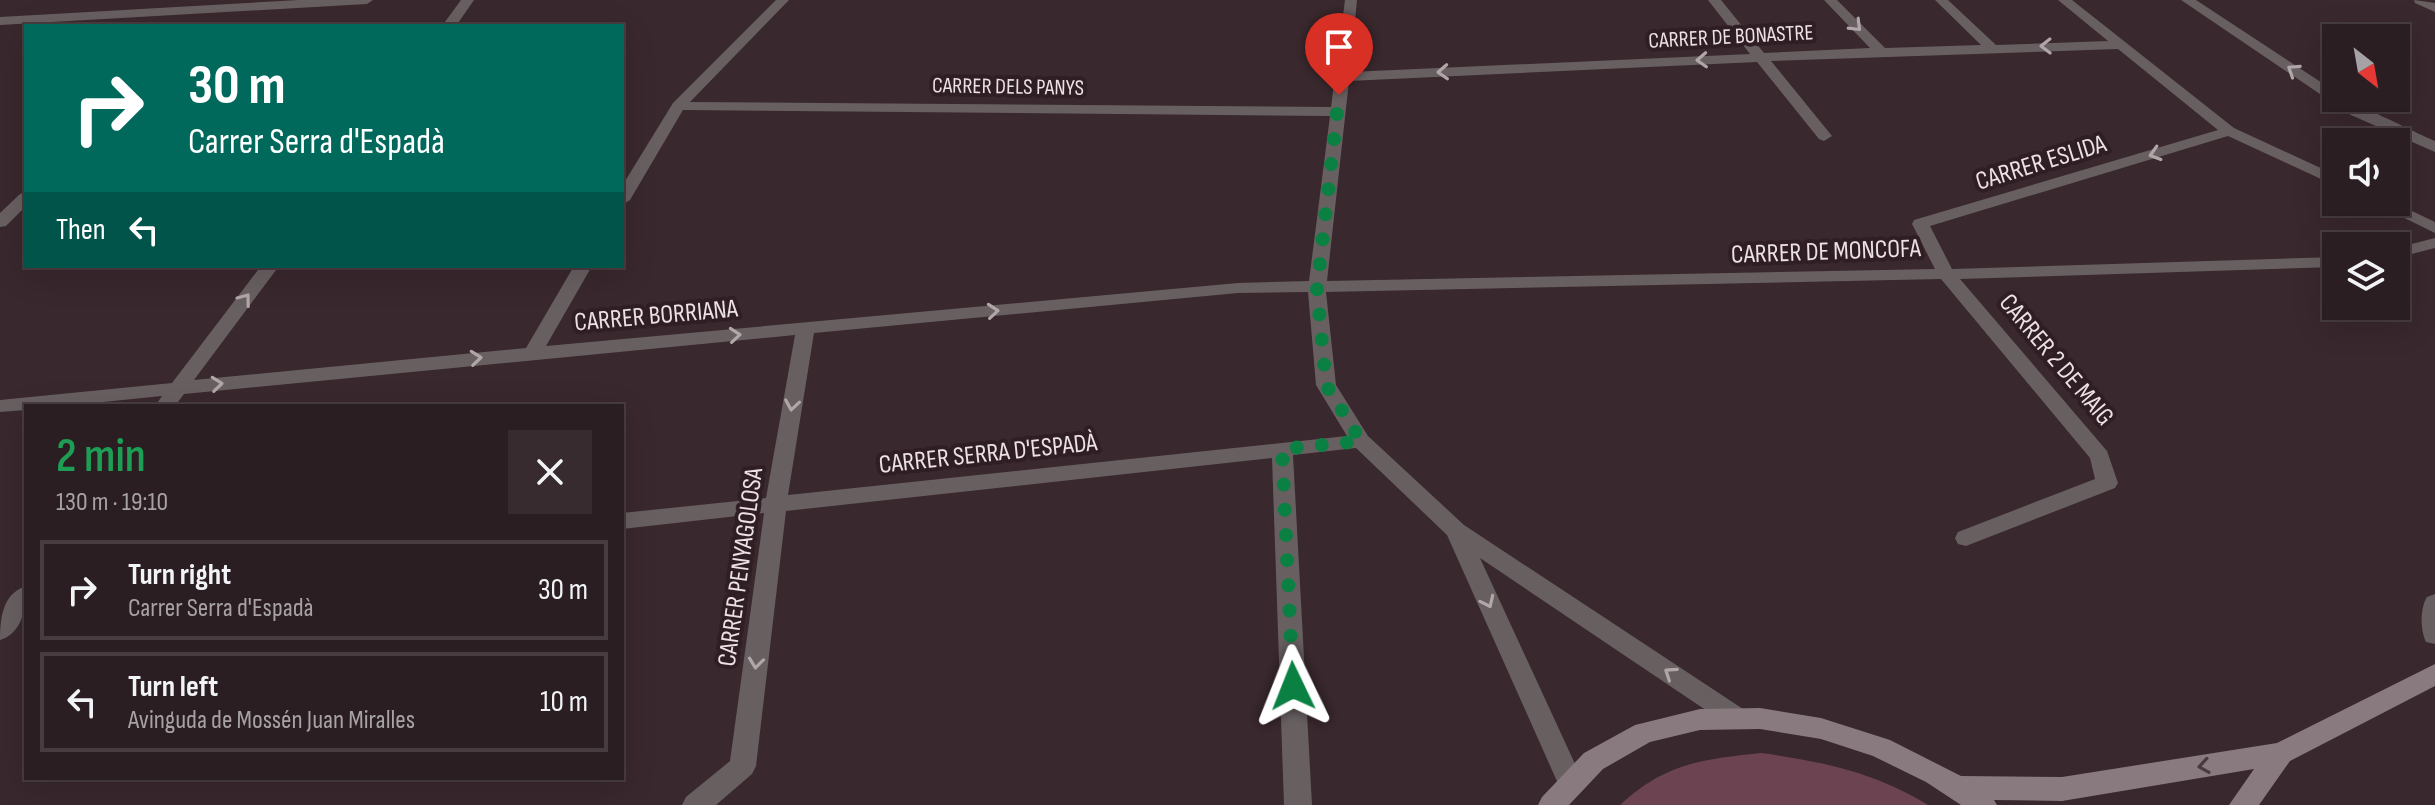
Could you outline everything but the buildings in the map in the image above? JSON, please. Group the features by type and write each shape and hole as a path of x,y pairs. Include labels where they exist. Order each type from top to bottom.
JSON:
{"main road":[{"path":"1961,788 2062,789 2281,753 2435,674"},
{"path":"1552,805 1569,779 1616,744 1672,724 1734,716 1808,724 1885,748 1961,788 1983,805"},
{"path":"2243,805 2281,753"}],"street":[{"path":"0,21 225,5 367,0"},
{"path":"450,24 468,0"},
{"path":"624,197 678,106 783,0"},
{"path":"1351,0 1317,289 1326,385 1361,441 1456,531 1734,716"},
{"path":"1714,0 1824,136"},
{"path":"1830,0 1881,52"},
{"path":"1941,0 1992,48"},
{"path":"2064,0 2229,131 2322,174"},
{"path":"2187,0 2356,112 2435,147"},
{"path":"2420,0 2435,8"},
{"path":"205,24 225,5"},
{"name":"CARRER DE BONASTRE","path":"1341,77 1881,52 2124,45"},
{"name":"CARRER DELS PANYS","path":"678,106 1337,112"},
{"name":"CARRER ESLIDA","path":"1946,274 1920,224 2229,131"},
{"path":"0,200 24,198"},
{"path":"0,222 24,198"},
{"path":"2410,216 2435,228"},
{"path":"2410,249 2435,243"},
{"name":"CARRER DE MONCOFA","path":"1317,289 2322,262"},
{"path":"167,404 269,268"},
{"path":"532,353 582,268"},
{"name":"CARRER 2 DE MAIG","path":"1946,274 2100,456 2107,483 1966,538"},
{"name":"CARRER BORRIANA","path":"0,406 1238,288 1317,289"},
{"name":"CARRER PENYAGOLOSA","path":"701,801 743,766 776,505 805,328"},
{"name":"CARRER SERRA D'ESPADÀ","path":"624,521 1361,441"},
{"path":"1282,449 1298,805"},
{"path":"1456,531 1569,779"},
{"path":"0,631 24,598"},
{"path":"2435,603 2435,635"}],"shaded area":[{"path":"1762,753 1806,760 1868,776 1928,805 1620,805 1669,772 1703,761"}],"route":[{"path":"1293,686 1282,449 1361,441 1326,385 1317,289 1339,95"}]}
